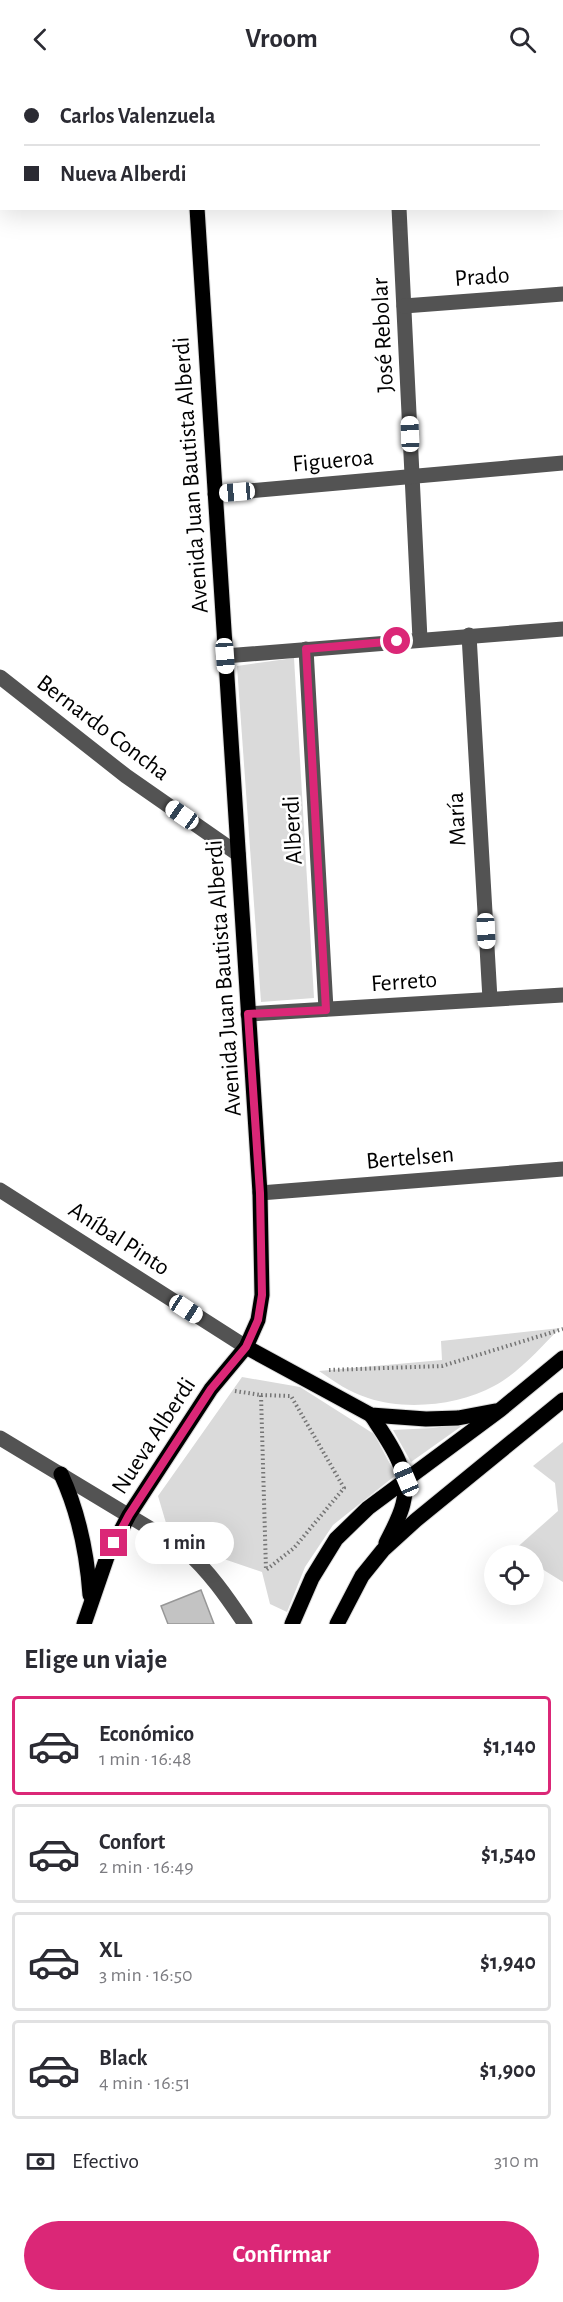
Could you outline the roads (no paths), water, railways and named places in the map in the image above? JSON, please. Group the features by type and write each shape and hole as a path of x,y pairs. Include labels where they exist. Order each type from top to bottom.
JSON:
{"main road":[{"name":"Avenida Juan Bautista Alberdi","path":"197,210 260,1193 262,1295 258,1320 246,1347"},
{"name":"Aníbal Pinto","path":"246,1347 371,1414 426,1419 458,1418 500,1410"},
{"name":"Nueva Alberdi","path":"84,1624 107,1557 129,1515 211,1389 246,1347"},
{"path":"292,1624 312,1578 336,1539 368,1508 500,1410 563,1358"},
{"path":"337,1624 362,1576 383,1550 416,1520 563,1400"},
{"name":"Aníbal Pinto","path":"371,1414 391,1445 406,1479"},
{"path":"61,1474 72,1498 82,1535 91,1601"},
{"path":"383,1550 403,1504 406,1479"}],"street":[{"name":"José Rebolar","path":"399,210 420,639"},
{"name":"Prado","path":"404,306 563,294"},
{"name":"Figueroa","path":"215,494 563,463"},
{"path":"225,656 563,628"},
{"name":"María","path":"470,635 490,999"},
{"name":"Alberdi","path":"306,649 326,1010"},
{"name":"Bernardo Concha","path":"0,677 126,776 238,854"},
{"name":"Ferreto","path":"248,1014 563,995"},
{"name":"Bertelsen","path":"260,1193 563,1169"},
{"name":"Aníbal Pinto","path":"0,1190 246,1347"},
{"path":"0,1438 184,1549 200,1563 220,1587 245,1624"}]}
